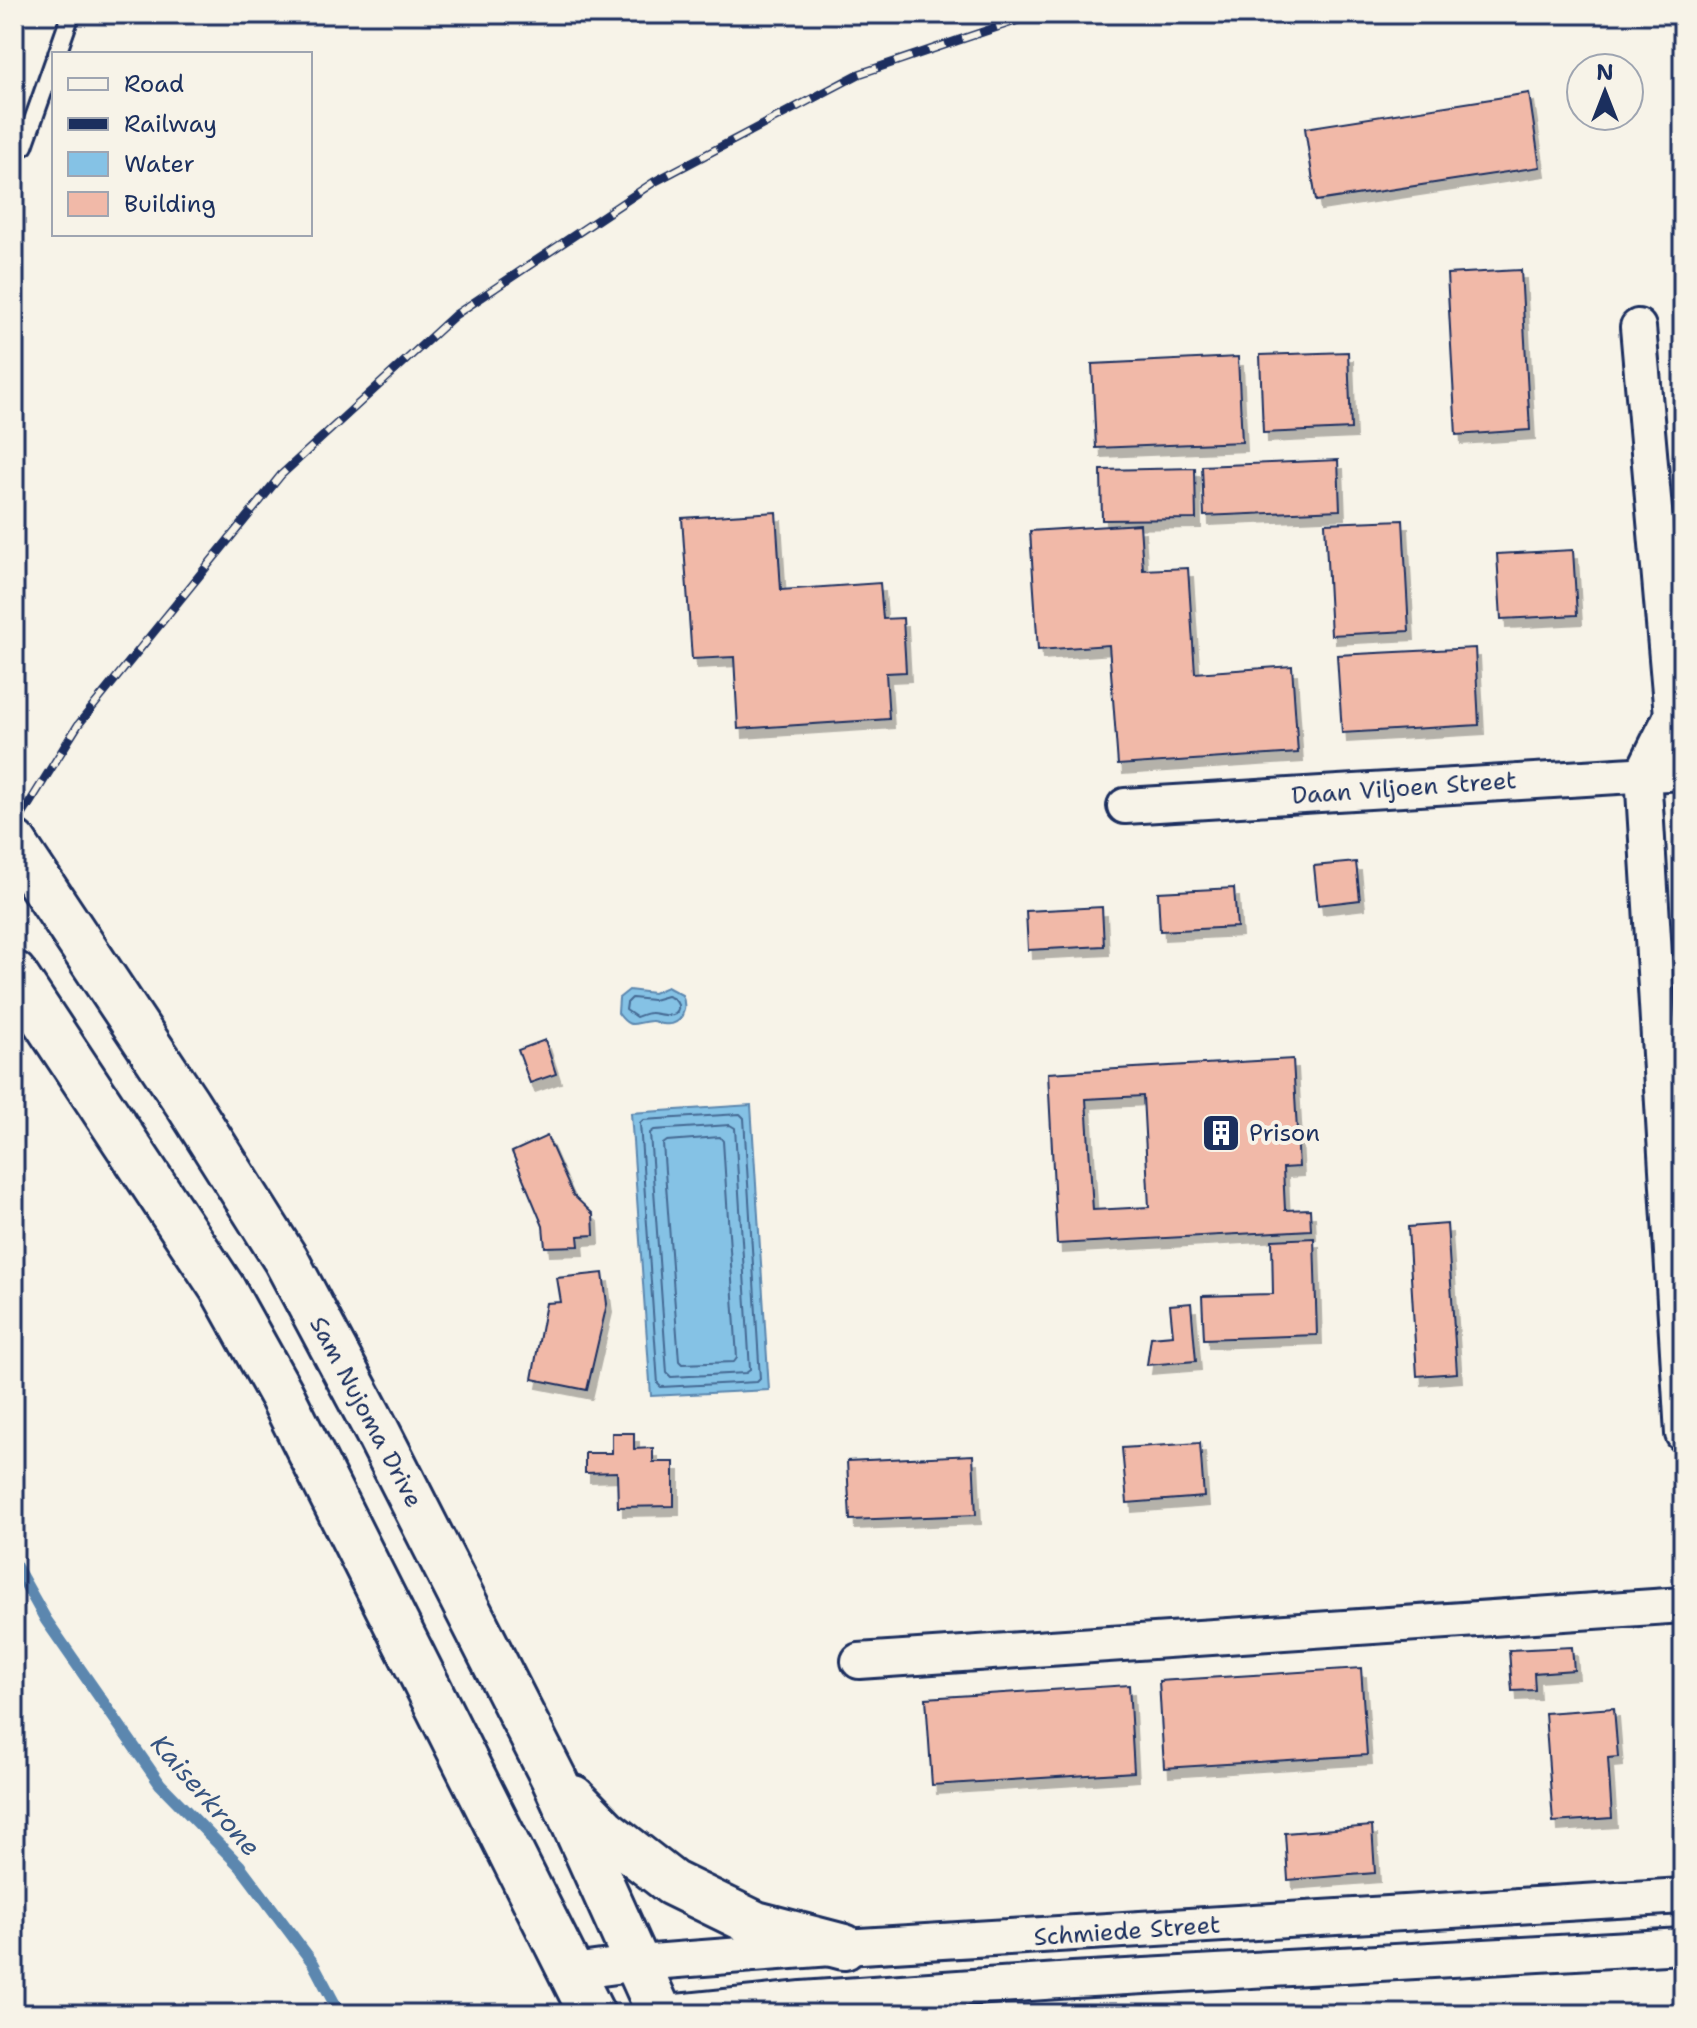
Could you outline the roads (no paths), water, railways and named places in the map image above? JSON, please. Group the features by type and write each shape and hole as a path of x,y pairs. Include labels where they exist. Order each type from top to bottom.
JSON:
{"main road":[{"name":"Sam Nujoma Drive","path":"14,843 187,1103 286,1260 376,1429 554,1779 639,1963 659,2014"},
{"path":"14,974 207,1264 267,1367 592,2014"},
{"path":"554,1779 605,1831 672,1883 756,1924 844,1947"}],"street":[{"path":"1638,327 1678,723 1643,773 1680,1339 1683,1434"},
{"name":"Daan Viljoen Street","path":"1125,806 1683,772"},
{"path":"859,1661 1683,1605"},
{"name":"Schmiede Street","path":"572,1972 639,1963 844,1947 1683,1896"},
{"name":"Schmiede Street","path":"659,2014 802,1999 1073,1980 1683,1946"}],"lane":[{"path":"58,52 71,14"},
{"path":"14,151 24,146 52,67"}],"water":[{"path":"667,987 682,995 684,1000 684,1011 675,1023 653,1021 629,1024 618,1013 619,998 629,990 653,993"},
{"path":"751,1105 769,1390 651,1396 631,1113"}],"waterway":[{"name":"Kaiserkrone","path":"14,1563 46,1620 160,1784 240,1866 313,1963 340,2014"}],"railway":[{"path":"14,828 78,725 281,475 455,315 654,182 859,74 1036,14"}],"place":[{"name":"Prison","path":"1221,1133"}]}
